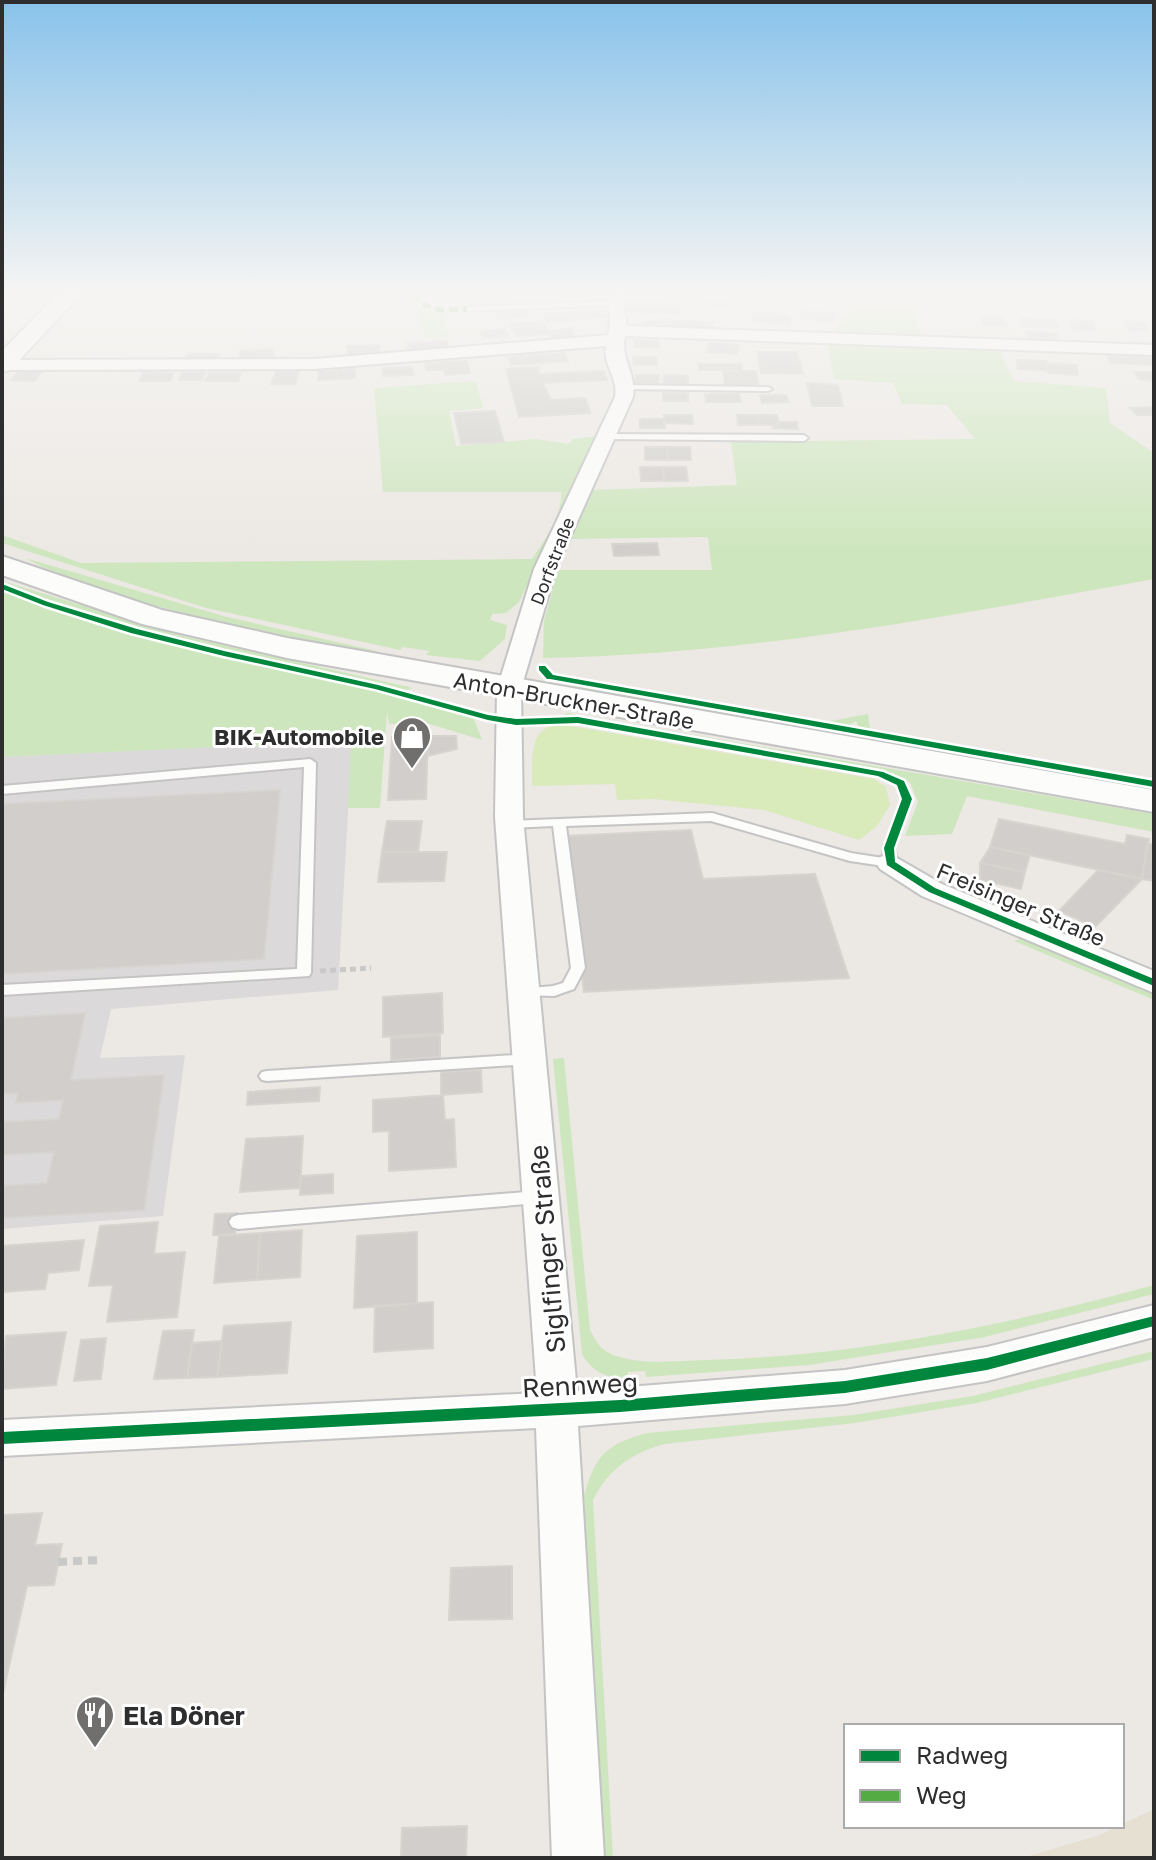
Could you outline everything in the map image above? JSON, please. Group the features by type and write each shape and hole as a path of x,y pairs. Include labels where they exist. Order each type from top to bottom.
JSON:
{"main road":[{"name":"Anton-Bruckner-Straße","path":"2,565 153,617 287,648 1154,801"}],"street":[{"path":"623,379 626,387"},
{"name":"Dorfstraße","path":"509,689 545,569 626,387"},
{"name":"Siglfinger Straße","path":"509,689 510,824 543,1196 558,1408 557,1460 578,1858"},
{"name":"Freisinger Straße","path":"890,856 932,890 1154,983"},
{"name":"Rennweg","path":"2,1438 558,1408 845,1387 987,1364 1154,1321"}],"lane":[{"path":"626,387 768,389"},
{"path":"604,436 804,438"},
{"path":"2,790 310,763 304,973 2,990"},
{"path":"510,824 712,817 850,857 890,856"},
{"path":"525,992 554,991 569,986 578,968 559,822"},
{"path":"267,1076 531,1059"},
{"path":"238,1222 543,1196"}],"path":[{"path":"304,973 371,968"},
{"path":"58,1562 100,1560"}],"shaded area":[{"path":"352,740 338,990 111,1009 100,1058 185,1055 163,1216 2,1229 2,757"},
{"path":"1154,1809 1154,1858 1022,1858 1115,1828 1124,1828 1124,1823"}],"green space":[{"path":"834,379 1013,379 1106,388 1110,423 1154,453 1154,579 926,619 773,641 620,655 543,658 544,621 558,570 712,570 708,537 569,539 591,490 737,485 731,442 975,439 947,405 902,404 893,383"},
{"path":"476,381 483,408 449,411 456,446 535,439 569,444 573,439 598,436 519,602 506,613 492,614 490,620 507,625 505,639 480,661 426,655 429,651 403,647 400,650 206,608 2,543 2,535 81,563 532,559 556,518 561,492 383,492 374,388"},
{"path":"25,558 227,617 381,652 292,640 204,619 84,584"},
{"path":"2,581 183,636 413,688 402,691 165,638 31,596"},
{"path":"2,589 117,629 355,685 473,717 482,740 430,724 389,724 387,711 380,808 348,808 351,741 2,757"},
{"path":"577,684 839,732 831,736 564,688"},
{"path":"567,713 1154,814 1154,832 967,796 952,834 905,836 918,802 910,782 887,772 564,716"},
{"path":"868,714 870,729 1154,782 860,730 856,721 844,728 821,723"},
{"path":"560,724 874,779 886,787 890,805 877,826 859,840 764,810 653,799 617,800 615,784 532,786 537,738 549,726"},
{"path":"861,736 1154,786 1154,795 863,739"},
{"path":"1028,936 1154,991 1154,1000 1014,941"},
{"path":"564,1058 590,1330 600,1346 609,1353 631,1360 656,1362 819,1352 988,1325 1154,1285 1154,1294 985,1337 809,1365 646,1377 645,1371 628,1372 628,1378 601,1373 582,1354 553,1059"},
{"path":"1154,1351 1154,1359 977,1403 855,1423 665,1444 642,1452 614,1471 593,1500 613,1858 602,1858 584,1496 593,1470 604,1453 621,1442 647,1433 853,1415 973,1396"}],"building":[{"path":"12,379 37,379 35,381"},
{"path":"140,379 171,379 170,381 139,381"},
{"path":"206,379 239,379 238,381 205,381"},
{"path":"273,379 297,379 295,384 271,384"},
{"path":"509,379 581,379 543,383 551,400 585,398 591,413 519,417"},
{"path":"581,379 607,380 582,381"},
{"path":"636,379 659,379 658,384 635,383"},
{"path":"664,379 688,379 688,385 663,384"},
{"path":"724,379 757,379 759,388 725,388"},
{"path":"807,383 838,385 843,406 812,406"},
{"path":"663,393 688,393 688,401 663,401"},
{"path":"705,394 739,394 741,402 706,402"},
{"path":"760,395 786,395 789,402 762,403"},
{"path":"1154,407 1154,415 1137,415 1130,408"},
{"path":"495,411 504,442 461,444 454,413"},
{"path":"664,415 692,415 693,424 665,423"},
{"path":"737,415 757,415 759,425 738,425"},
{"path":"757,415 777,415 779,425 759,425"},
{"path":"640,419 664,419 665,428 640,428"},
{"path":"779,422 797,422 798,429 773,428"},
{"path":"645,447 667,447 668,460 645,460"},
{"path":"667,447 690,447 691,460 668,460"},
{"path":"640,467 663,467 664,481 641,481"},
{"path":"663,467 686,467 688,481 664,481"},
{"path":"657,543 659,555 614,556 612,544"},
{"path":"428,736 426,799 388,800 392,737"},
{"path":"428,736 456,736 457,749 428,756"},
{"path":"280,790 264,959 2,974 2,804"},
{"path":"999,819 1125,844 1127,835 1149,839 1142,879 990,847"},
{"path":"387,821 422,821 418,852 382,852"},
{"path":"691,830 703,879 815,874 849,978 584,992 564,836"},
{"path":"1148,843 1154,845 1154,881 1142,879"},
{"path":"990,847 1030,855 1025,872 980,863"},
{"path":"382,852 447,852 444,881 378,882"},
{"path":"980,863 1025,872 1021,889 980,880"},
{"path":"1098,870 1142,879 1095,927 1059,911"},
{"path":"442,993 443,1033 383,1037 383,997"},
{"path":"85,1013 71,1080 164,1075 144,1210 2,1218 2,1186 47,1183 54,1152 2,1155 2,1122 59,1119 63,1100 16,1103 18,1093 2,1094 2,1018"},
{"path":"440,1035 440,1057 391,1060 391,1038"},
{"path":"481,1070 482,1092 441,1095 441,1072"},
{"path":"320,1087 319,1101 247,1105 248,1092"},
{"path":"443,1095 445,1120 454,1119 456,1167 389,1171 389,1131 373,1132 373,1100"},
{"path":"303,1136 300,1188 240,1192 246,1139"},
{"path":"333,1174 333,1193 300,1195 301,1176"},
{"path":"237,1213 235,1234 213,1235 215,1214"},
{"path":"158,1222 154,1254 185,1252 177,1317 107,1322 113,1285 89,1286 100,1226"},
{"path":"302,1230 300,1277 257,1280 260,1233"},
{"path":"417,1232 417,1304 354,1308 357,1236"},
{"path":"260,1233 257,1280 214,1283 219,1236"},
{"path":"84,1240 79,1270 48,1273 45,1289 2,1292 2,1246"},
{"path":"433,1302 433,1348 374,1352 375,1306"},
{"path":"291,1322 287,1373 217,1377 224,1326"},
{"path":"194,1330 187,1378 154,1379 163,1331"},
{"path":"66,1332 56,1385 2,1389 6,1336"},
{"path":"106,1338 101,1379 74,1381 81,1340"},
{"path":"222,1341 217,1377 187,1378 192,1343"},
{"path":"42,1513 35,1545 62,1544 54,1585 27,1586 2,1698 2,1515"},
{"path":"512,1566 512,1619 449,1620 451,1568"},
{"path":"467,1826 466,1858 374,1858 401,1857 402,1828"}],"cycle path":[{"path":"2,586 134,631 378,688 488,718 516,722 578,720 880,774 901,783 907,799 889,848 890,863 932,890 1154,983"},
{"path":"542,668 550,677 1154,784"},
{"path":"2,1438 620,1406 845,1387 987,1364 1154,1321"}],"place":[{"name":"BIK-Automobile","path":"412,770"},
{"name":"Ela Döner","path":"95,1749"}]}
